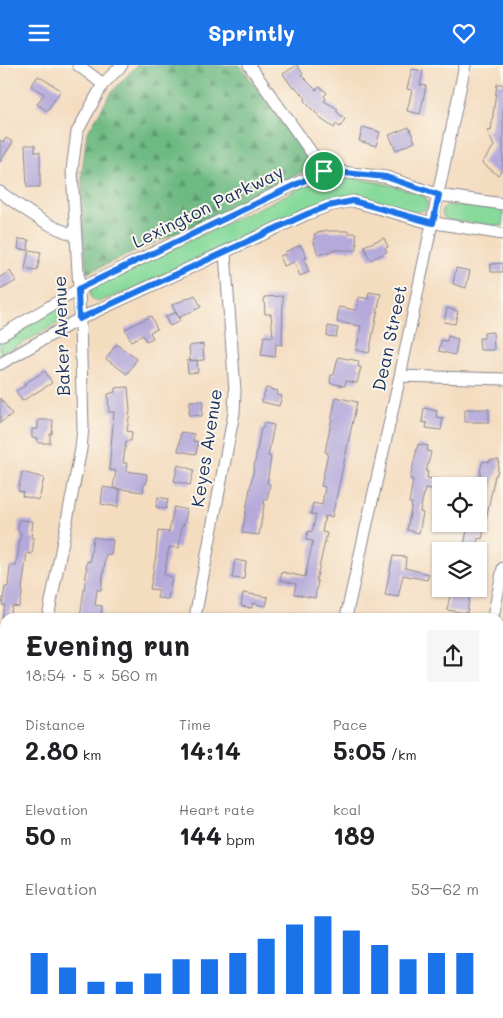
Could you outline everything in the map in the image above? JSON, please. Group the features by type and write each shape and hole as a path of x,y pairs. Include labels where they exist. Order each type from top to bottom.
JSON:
{"street":[{"path":"78,65 103,84"},
{"name":"Baker Avenue","path":"49,613 81,449 83,427 72,170 77,132 103,84 122,65"},
{"path":"249,65 324,171 386,177 439,195 503,204"},
{"name":"Dean Street","path":"347,613 433,223 465,65"},
{"name":"Lexington Parkway","path":"0,336 78,289 324,171"},
{"path":"0,192 63,232 75,235"},
{"path":"0,364 79,319 328,206 353,201 433,223 503,234"},
{"name":"Keyes Avenue","path":"195,613 234,413 235,391 225,253"},
{"path":"400,376 503,379"},
{"path":"493,613 503,568"}],"green space":[{"path":"137,65 240,65 313,167 221,213 87,273 83,234 82,172 87,133 112,92"},
{"path":"335,175 403,189 425,197 428,205 425,210 416,212 363,198 343,197 308,206 126,292 97,302 92,299 90,293 94,286 320,179"},
{"path":"447,205 503,209 503,226 448,220 443,216 442,210"},
{"path":"63,304 68,305 69,317 0,356 0,341"}],"building":[{"path":"297,65 303,74 301,75 316,90 320,87 327,93 324,96 326,99 324,101 338,109 336,111 345,119 340,127 336,124 334,128 321,119 304,101 306,98 295,87 293,88 283,74"},
{"path":"412,69 423,71 420,85 426,86 420,114 407,111 412,90 407,89"},
{"path":"38,76 61,90 47,111 37,104 44,94 31,86"},
{"path":"497,84 503,84 503,168 498,175 482,163 494,146 487,130 491,131"},
{"path":"363,127 380,132 376,146 359,141"},
{"path":"409,127 415,142 396,150 389,135"},
{"path":"6,138 13,142 0,162 0,140 3,142"},
{"path":"25,145 35,145 35,152 40,152 40,187 27,187"},
{"path":"327,230 356,233 357,250 335,250 318,255 313,239 316,239 314,234"},
{"path":"384,238 388,247 385,248 387,252 370,260 364,246"},
{"path":"19,239 29,240 28,250 18,249"},
{"path":"301,245 307,258 304,259 309,272 300,276 294,262 284,266 280,256"},
{"path":"29,250 41,252 37,271 25,269"},
{"path":"503,263 503,272 491,272 491,264"},
{"path":"456,268 470,271 466,288 453,284"},
{"path":"10,271 16,281 0,290 0,277"},
{"path":"369,292 381,294 369,353 356,350 361,326 337,322 339,307 356,310 359,297 368,299"},
{"path":"195,295 201,307 178,318 172,305"},
{"path":"283,296 282,345 276,344 275,357 261,355 264,336 273,337 271,314 265,314 264,297"},
{"path":"447,308 458,311 455,324 444,322"},
{"path":"176,312 180,321 170,326 165,317"},
{"path":"151,316 157,329 150,332 153,338 146,341 143,335 131,341 125,329"},
{"path":"328,326 338,328 336,337 327,336"},
{"path":"493,332 494,350 480,350 479,338 484,338 484,333"},
{"path":"448,336 458,339 455,355 439,351 441,340 447,341"},
{"path":"116,344 137,359 127,374 106,359"},
{"path":"203,344 204,360 190,361 189,346"},
{"path":"338,357 359,361 358,367 361,367 357,383 346,381 345,386 330,383"},
{"path":"197,360 198,372 188,373 187,361"},
{"path":"45,371 52,383 22,401 16,391"},
{"path":"128,387 130,411 127,431 132,432 131,441 126,441 123,463 127,463 126,471 147,474 143,492 113,488 116,471 109,470 114,412 109,412 108,394 115,392 115,388"},
{"path":"266,388 278,391 277,395 282,396 279,406 262,402"},
{"path":"336,397 357,402 332,517 325,516 322,532 327,533 316,581 318,581 315,598 294,594 296,584 280,580 282,572 305,577 313,541 306,540 308,531 312,532 316,515 311,514 313,503 322,505 325,487 321,486 328,453 325,452"},
{"path":"0,398 12,414 0,423"},
{"path":"190,401 203,401 202,416 189,415"},
{"path":"424,408 437,411 436,417 443,418 441,430 426,428 427,423 422,422"},
{"path":"465,409 489,409 489,422 465,422"},
{"path":"38,420 53,420 50,443 38,443 38,438 32,438 32,429 38,429"},
{"path":"264,423 274,425 268,456 271,457 267,483 270,484 267,500 265,499 259,535 242,533 261,428 263,428"},
{"path":"181,432 194,434 193,441 198,442 196,454 178,451"},
{"path":"418,444 428,446 427,451 431,452 426,472 428,472 427,478 432,479 432,489 425,488 420,512 423,513 419,533 407,530 412,503 409,503 413,480 410,479"},
{"path":"490,460 499,460 487,514 487,477 480,477 483,461 490,462"},
{"path":"178,465 194,470 190,485 174,481"},
{"path":"22,472 44,478 39,500 22,496 23,492 18,491"},
{"path":"103,487 120,490 118,507 101,504"},
{"path":"158,497 168,499 166,509 156,507"},
{"path":"174,507 187,510 184,525 182,525 179,548 169,547 164,575 172,577 168,599 157,598 159,590 150,589 158,531 169,532"},
{"path":"19,520 33,521 31,538 34,538 32,554 27,553 19,607 12,606 11,613 3,613 5,605 2,605 5,587 8,587 10,566 16,566 21,533 18,532"},
{"path":"467,532 483,532 482,539 478,538 477,542 465,542"},
{"path":"93,537 113,540 111,555 106,554 101,590 97,590 95,605 102,606 101,613 81,613 87,561 90,562"},
{"path":"393,556 406,557 405,568 429,574 427,580 403,575 398,597 385,595"},
{"path":"235,560 246,562 244,579 232,578"},
{"path":"243,593 268,597 266,606 252,603 252,608 241,606"},
{"path":"450,597 470,597 467,613 447,610"}],"route":[{"path":"324,171 386,177 439,195 433,223 353,201 328,206 79,319 78,289 324,171"}]}
